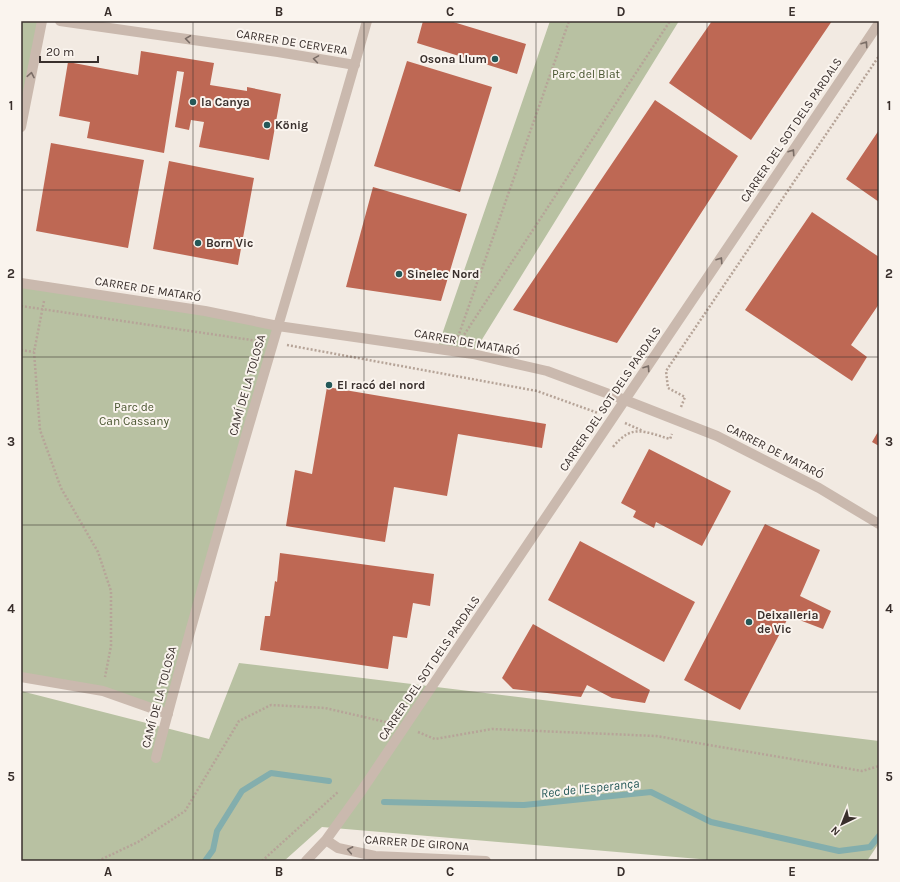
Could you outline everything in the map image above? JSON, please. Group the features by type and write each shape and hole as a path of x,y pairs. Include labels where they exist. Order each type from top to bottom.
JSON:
{"street":[{"path":"21,127 42,21"},
{"name":"CARRER DE CERVERA","path":"60,21 355,65"},
{"name":"CAMÍ DE LA TOLOSA","path":"156,758 273,343 367,21"},
{"name":"CARRER DEL SOT DELS PARDALS","path":"306,861 326,840 362,790 879,23"},
{"name":"CARRER DE MATARÓ","path":"21,283 205,310 278,326 473,354 547,371 717,436 812,484 879,524"},
{"path":"21,677 103,691 168,714"},
{"name":"CARRER DE GIRONA","path":"326,840 338,848 375,856 486,861"}],"path":[{"path":"453,351 569,21"},
{"path":"453,351 670,21"},
{"path":"21,306 273,343 537,391 613,418 643,431 670,439 685,397 668,388 666,371 879,56"},
{"path":"47,287 34,352 40,430 61,488 98,552 111,591 111,646 103,691"},
{"path":"21,350 34,352"},
{"path":"612,448 619,439 630,432 643,431"},
{"path":"98,861 138,842 185,811 238,721 271,706 325,708 389,723"},
{"path":"405,726 435,738 492,729 656,736 862,772 879,766"},
{"path":"262,861 338,792"}],"green space":[{"path":"21,21 42,21 21,127"},
{"name":"Parc del Blat","path":"550,21 679,21 473,354 437,349"},
{"name":"Parc de Can Cassany","path":"21,283 278,326 168,714 103,691 21,677"},
{"path":"239,663 879,741 879,843 867,861 723,861 322,827 284,861 21,861 21,691 209,739"}],"building":[{"name":"Osona Llum","path":"423,21 450,21 526,44 517,74 417,43"},
{"path":"712,21 832,21 751,140 669,83"},
{"path":"141,51 214,63 210,85 247,91 247,87 281,94 269,160 199,147 204,122 191,120 189,130 175,127 184,72 177,71 164,153 87,138 90,122 59,116 68,62 138,75"},
{"path":"407,61 492,87 460,192 374,166"},
{"path":"655,100 738,156 617,343 513,310"},
{"path":"879,130 879,202 846,179"},
{"path":"51,143 144,160 128,248 36,231"},
{"path":"169,161 254,178 238,265 153,249"},
{"path":"373,187 467,214 441,301 346,287"},
{"path":"812,212 879,257 879,304 851,345 867,357 852,381 745,310"},
{"path":"327,387 546,424 542,448 458,434 447,496 394,487 385,542 286,526 295,470 312,474"},
{"path":"879,430 879,446 872,442"},
{"path":"649,449 731,491 702,546 656,522 654,528 633,517 636,511 621,503"},
{"name":"Deixalleria de Vic","path":"765,524 820,550 800,596 831,611 823,629 789,616 740,710 684,680"},
{"path":"580,541 695,602 664,662 548,600"},
{"path":"280,553 434,574 430,606 413,603 407,638 393,636 388,669 260,650 265,616 270,616 275,581 277,582"},
{"path":"533,624 650,690 645,703 612,698 587,685 581,697 513,689 502,678"}],"waterway":[{"name":"Rec de l'Esperança","path":"205,861 213,850 217,831 242,791 271,773 329,781"},
{"name":"Rec de l'Esperança","path":"384,802 524,805 651,792 711,822 839,851 870,847 879,836"}],"place":[{"name":"Osona Llum","path":"495,59"},
{"name":"la Canya","path":"193,102"},
{"name":"König","path":"267,125"},
{"name":"Born Vic","path":"198,243"},
{"name":"Sinelec Nord","path":"399,274"},
{"name":"El racó del nord","path":"329,385"},
{"name":"Deixalleria de Vic","path":"749,622"}]}
